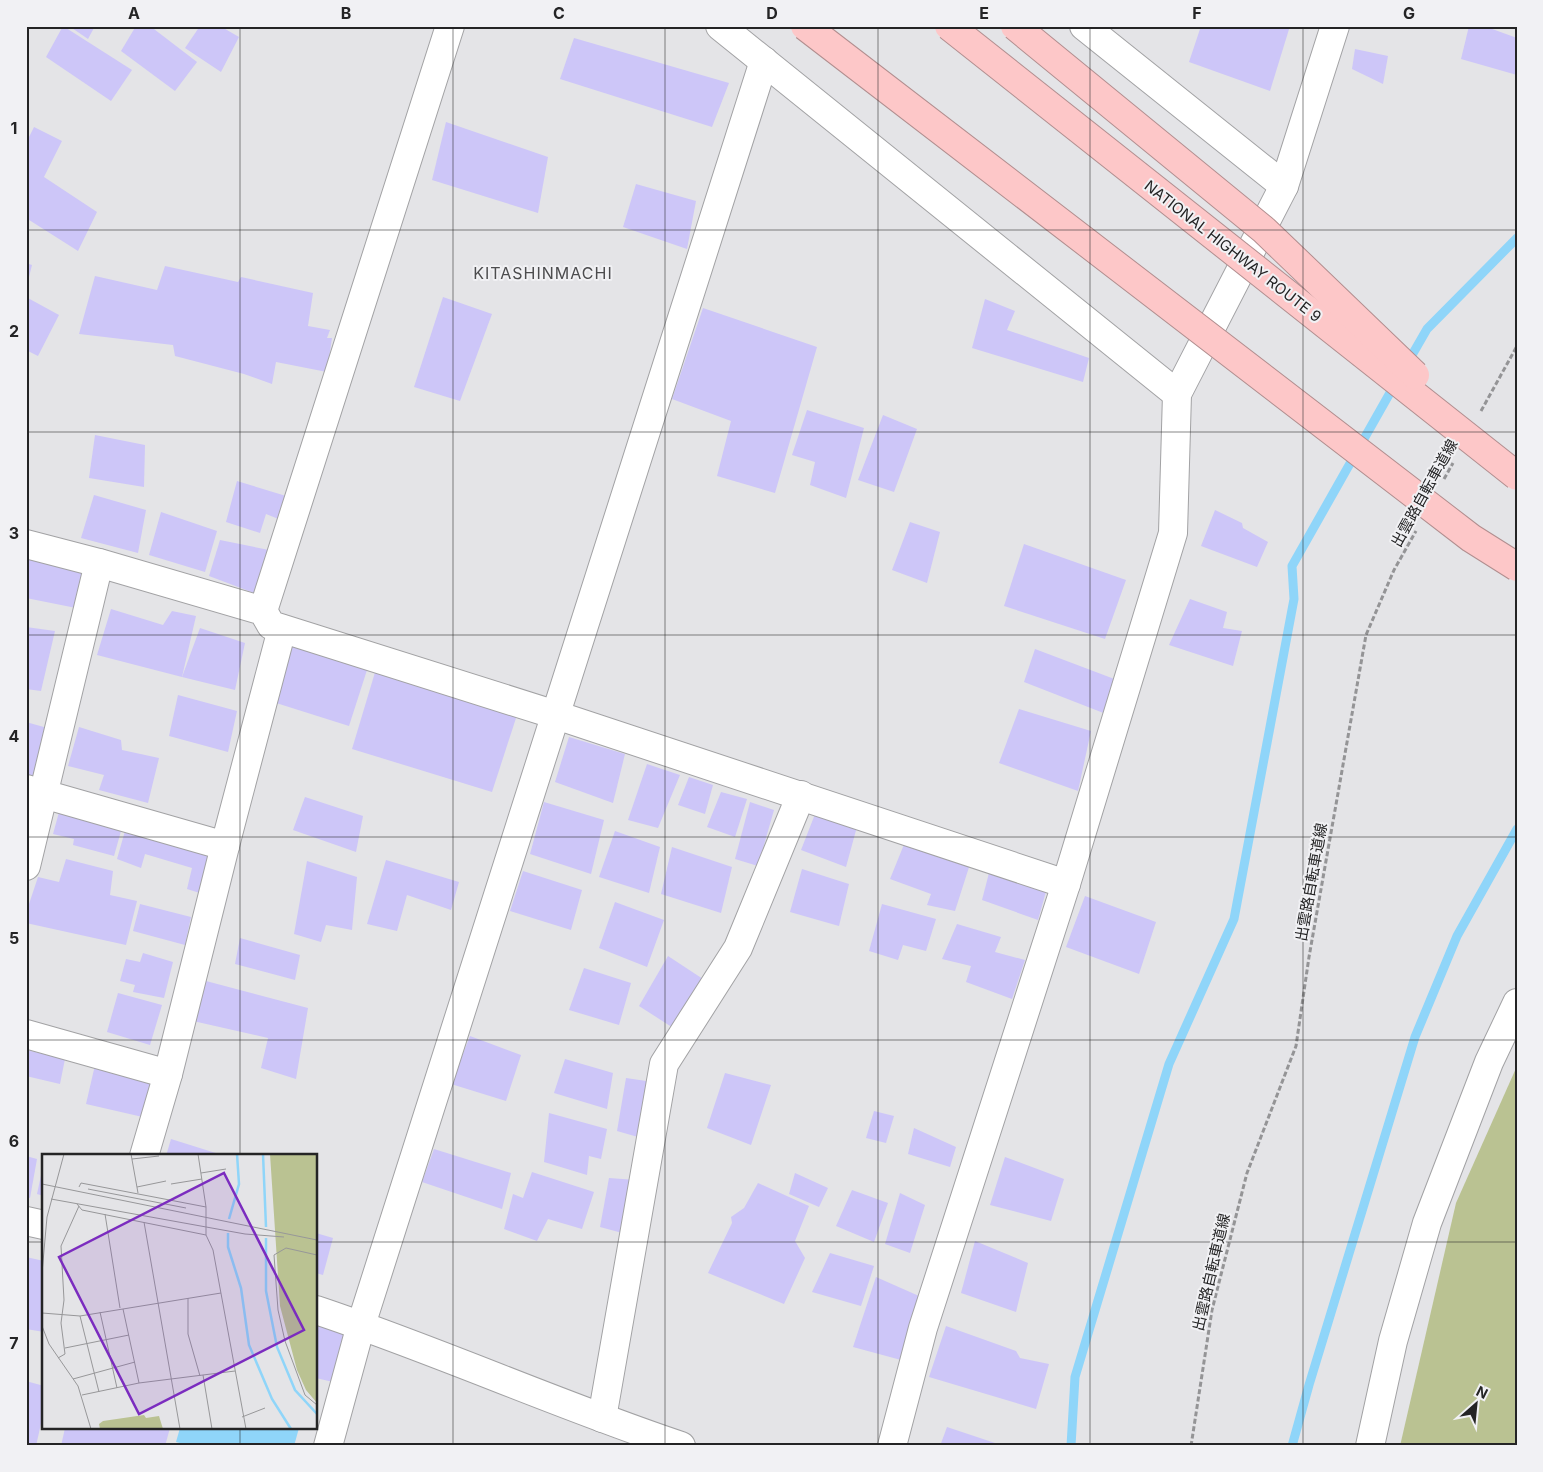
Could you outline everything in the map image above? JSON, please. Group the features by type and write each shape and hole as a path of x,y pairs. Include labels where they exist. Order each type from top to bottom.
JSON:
{"highway":[{"path":"805,26 1471,538 1517,567"},
{"name":"NATIONAL HIGHWAY ROUTE 9","path":"949,26 1517,475"},
{"path":"1015,26 1264,230 1517,475"}],"street":[{"path":"145,1154 168,1074 225,846 272,620 450,26"},
{"path":"720,26 1178,394"},
{"path":"1084,26 1284,186"},
{"path":"892,1446 923,1328 1066,884 1173,533 1178,394 1284,186 1335,26"},
{"path":"328,1446 361,1325 764,61"},
{"path":"26,544 99,563 1066,884"},
{"path":"26,866 35,791 99,563"},
{"path":"35,791 225,846"},
{"path":"614,1430 664,1064 738,948 801,796"},
{"path":"1370,1446 1392,1341 1427,1223 1489,1062 1517,1003"},
{"path":"26,1034 168,1074"},
{"path":"26,1220 42,1224"},
{"path":"318,1311 361,1325 614,1430 682,1446"}],"path":[{"path":"1479,415 1517,346"},
{"name":"出雲路自転車道線","path":"1441,484 1456,458"},
{"name":"出雲路自転車道線","path":"1191,1446 1212,1310 1247,1173 1296,1046 1309,957 1366,635 1394,570 1418,527"}],"green space":[{"path":"1517,1066 1517,1446 1400,1446 1456,1203"}],"water":[{"path":"179,1430 298,1430 294,1446 191,1446 176,1442"}],"building":[{"path":"63,26 132,70 111,101 46,57"},
{"path":"69,26 95,26 88,39"},
{"path":"136,26 150,26 197,62 175,91 121,51"},
{"path":"200,26 220,26 239,37 221,72 185,48"},
{"path":"1201,26 1290,26 1270,91 1189,62"},
{"path":"1469,26 1484,26 1517,38 1517,75 1461,59"},
{"path":"574,38 729,83 712,127 560,79"},
{"path":"1355,49 1388,56 1383,84 1352,69"},
{"path":"446,122 548,157 538,213 432,180"},
{"path":"34,127 62,141 44,177 97,212 78,251 26,218 26,143"},
{"path":"636,184 696,201 687,249 623,227"},
{"path":"26,263 32,265 27,285 26,285"},
{"path":"165,266 238,282 241,277 313,293 308,326 330,330 327,338 332,338 327,372 276,362 272,384 244,374 175,356 173,345 79,334 95,276 157,290"},
{"path":"26,297 59,315 38,356 26,350"},
{"path":"443,297 492,314 460,401 414,387"},
{"path":"985,299 1015,311 1007,330 1089,358 1083,382 972,348"},
{"path":"703,308 817,347 775,493 717,476 731,421 672,399"},
{"path":"807,410 864,428 846,498 810,485 815,462 792,455"},
{"path":"883,415 917,429 894,492 858,480"},
{"path":"95,435 145,445 144,487 89,478"},
{"path":"237,481 286,496 281,520 266,514 260,533 226,522"},
{"path":"94,495 146,510 138,553 81,538"},
{"path":"1215,510 1242,523 1243,528 1268,542 1257,567 1201,546"},
{"path":"161,512 217,531 205,572 149,555"},
{"path":"910,522 940,532 927,583 892,570"},
{"path":"220,540 269,550 259,595 209,576"},
{"path":"1024,544 1126,580 1105,639 1004,606"},
{"path":"26,555 89,571 81,609 26,598"},
{"path":"1190,599 1227,612 1223,628 1242,631 1233,666 1169,645"},
{"path":"111,609 163,625 172,611 196,616 182,677 97,655"},
{"path":"26,627 55,631 41,691 26,689"},
{"path":"200,628 245,643 235,690 182,677"},
{"path":"292,645 367,670 349,726 273,702"},
{"path":"1035,649 1117,680 1106,714 1024,682"},
{"path":"376,669 517,715 492,792 352,749"},
{"path":"178,695 237,711 228,752 169,736"},
{"path":"1019,709 1091,731 1078,791 999,763"},
{"path":"26,722 51,729 39,784 26,779"},
{"path":"79,727 121,740 122,750 159,758 148,803 99,790 104,775 68,766"},
{"path":"569,737 625,754 613,803 555,782"},
{"path":"647,764 680,775 658,828 628,820"},
{"path":"689,777 713,785 705,814 678,805"},
{"path":"721,792 747,799 735,837 707,827"},
{"path":"305,797 363,816 356,852 293,830"},
{"path":"544,802 604,820 591,874 530,854"},
{"path":"750,802 774,810 758,866 735,859"},
{"path":"61,805 123,824 114,856 73,845 74,839 53,834"},
{"path":"817,809 858,823 846,867 801,850"},
{"path":"127,824 212,851 206,895 187,889 192,868 145,854 141,868 117,859"},
{"path":"615,831 660,847 649,893 599,877"},
{"path":"905,842 970,864 955,911 927,905 931,894 890,879"},
{"path":"672,847 732,867 721,913 661,894"},
{"path":"66,859 113,871 110,895 137,901 126,945 26,923 26,913 38,877 59,882"},
{"path":"386,860 459,882 451,910 407,895 397,931 367,924"},
{"path":"307,861 357,877 352,930 326,925 321,942 294,934"},
{"path":"802,869 849,884 839,926 790,912"},
{"path":"990,869 1047,888 1038,920 982,900"},
{"path":"523,871 582,890 571,930 510,911"},
{"path":"1085,896 1156,922 1139,974 1066,947"},
{"path":"615,902 664,920 647,967 599,948"},
{"path":"140,904 191,917 185,945 133,931"},
{"path":"882,904 936,919 926,951 903,945 898,960 869,951"},
{"path":"957,924 1001,937 995,952 1025,960 1012,999 966,982 971,966 942,959"},
{"path":"240,938 300,955 295,980 235,964"},
{"path":"143,953 173,962 164,998 133,992 135,985 120,981 126,959 140,962"},
{"path":"668,956 706,981 678,1031 639,1006"},
{"path":"584,968 631,983 619,1025 569,1010"},
{"path":"206,981 308,1008 296,1079 261,1068 268,1038 193,1021"},
{"path":"118,993 162,1005 150,1045 107,1032"},
{"path":"470,1036 521,1055 506,1101 451,1084"},
{"path":"26,1050 65,1059 60,1084 26,1076"},
{"path":"565,1059 613,1073 607,1109 554,1093"},
{"path":"95,1065 154,1080 147,1118 86,1104"},
{"path":"725,1073 771,1085 751,1145 707,1128"},
{"path":"626,1078 653,1082 645,1139 617,1131"},
{"path":"874,1111 894,1116 886,1143 866,1138"},
{"path":"549,1113 607,1129 601,1159 589,1156 587,1175 544,1162"},
{"path":"914,1128 956,1147 950,1167 908,1154"},
{"path":"171,1139 219,1154 167,1154"},
{"path":"434,1149 511,1173 502,1209 422,1182"},
{"path":"26,1156 37,1159 30,1198 26,1197"},
{"path":"1005,1157 1064,1179 1051,1221 990,1205"},
{"path":"42,1171 42,1195 37,1194"},
{"path":"532,1172 594,1192 582,1229 548,1219 537,1241 504,1229 513,1194 523,1198"},
{"path":"795,1173 828,1188 819,1207 789,1194"},
{"path":"609,1178 636,1180 626,1234 600,1227"},
{"path":"758,1183 809,1206 795,1241 805,1258 784,1304 708,1273 732,1223 731,1217 744,1208"},
{"path":"852,1190 888,1203 874,1242 836,1226"},
{"path":"900,1193 925,1205 910,1253 885,1244"},
{"path":"318,1234 333,1238 323,1275 318,1274"},
{"path":"975,1241 1028,1263 1016,1312 961,1293"},
{"path":"830,1253 874,1266 861,1306 812,1292"},
{"path":"26,1257 42,1261 42,1332 26,1329"},
{"path":"876,1277 919,1296 901,1360 853,1347"},
{"path":"318,1323 347,1332 337,1383 318,1378"},
{"path":"946,1326 1016,1351 1020,1358 1049,1364 1036,1409 929,1377"},
{"path":"26,1381 42,1385 42,1419 36,1446 26,1446"},
{"path":"947,1427 1001,1445 1001,1446 940,1446"},
{"path":"65,1430 169,1430 165,1446 61,1446"}],"waterway":[{"path":"1408,362 1427,329 1517,238"},
{"path":"1071,1446 1075,1377 1169,1064 1234,919 1294,599 1292,566 1395,384"},
{"path":"1292,1446 1415,1037 1457,936 1517,829"}],"district":[{"name":"KITASHINMACHI","path":"543,273"}]}
